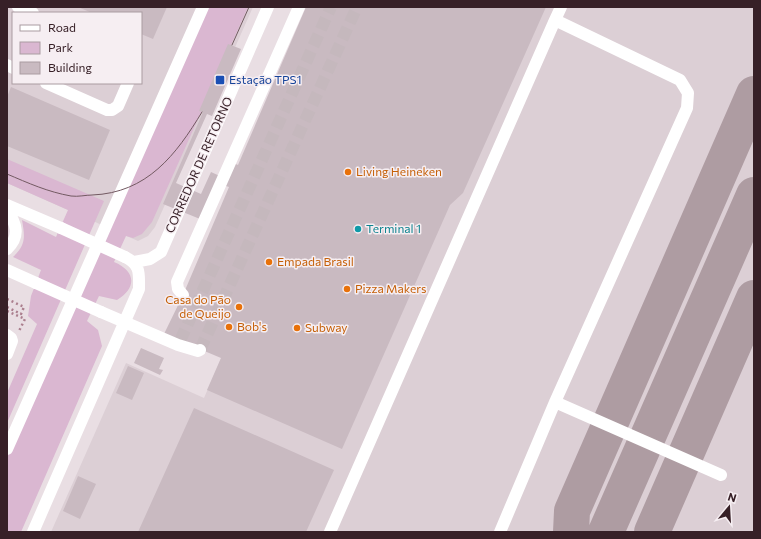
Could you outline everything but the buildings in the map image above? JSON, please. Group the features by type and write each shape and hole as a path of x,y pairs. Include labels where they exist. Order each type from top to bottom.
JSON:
{"street":[{"path":"18,7 30,12"},
{"path":"7,449 203,7"},
{"name":"CORREDOR DE RETORNO","path":"130,260 150,259 161,252 268,7"},
{"path":"182,295 178,290 177,282 299,7"},
{"path":"330,532 561,7"},
{"path":"500,532 555,402 687,108 688,93 680,80 555,20"},
{"path":"48,84 107,110 112,110 118,106 128,84"},
{"path":"7,205 130,260 139,272 139,289 33,532"},
{"path":"7,210 16,228 13,242 7,249"},
{"path":"7,270 125,322 193,350 200,350"},
{"path":"7,335 12,341 7,354"},
{"path":"555,402 721,475"}],"path":[{"path":"7,299 24,307 21,314 7,307"},
{"path":"7,311 25,319 23,324"}],"shaded area":[{"path":"7,7 253,7 155,227 148,236 138,241 7,183"},
{"path":"372,7 754,7 754,532 51,532 126,363 204,398"}],"green space":[{"path":"207,7 248,7 152,222 142,234 133,238 126,236 114,262 127,270 130,275 131,285 124,295 117,300 99,296 87,321 98,330 102,346 21,532 7,532 7,458"},
{"path":"7,159 104,201 7,423 7,393 37,324 28,316 31,296 41,270 13,257 20,249 24,240 22,220 56,237 68,210 7,183"}],"taxiway":[{"path":"571,532 572,511 754,94"},
{"path":"606,532 754,195"},
{"path":"652,532 754,298"}],"tunnel":[{"path":"180,341 331,7"},
{"path":"200,350 357,7"}],"tram line":[{"path":"232,45 249,7"},
{"path":"7,174 46,190 71,196 111,193 129,187 158,169 182,143 202,112"}],"place":[{"name":"Estação TPS1","path":"220,80"},
{"name":"Living Heineken","path":"348,172"},
{"name":"Terminal 1","path":"358,229"},
{"name":"Empada Brasil","path":"269,262"},
{"name":"Pizza Makers","path":"347,289"},
{"name":"Casa do Pão de Queijo","path":"239,307"},
{"name":"Bob's","path":"229,327"},
{"name":"Subway","path":"297,328"}]}
